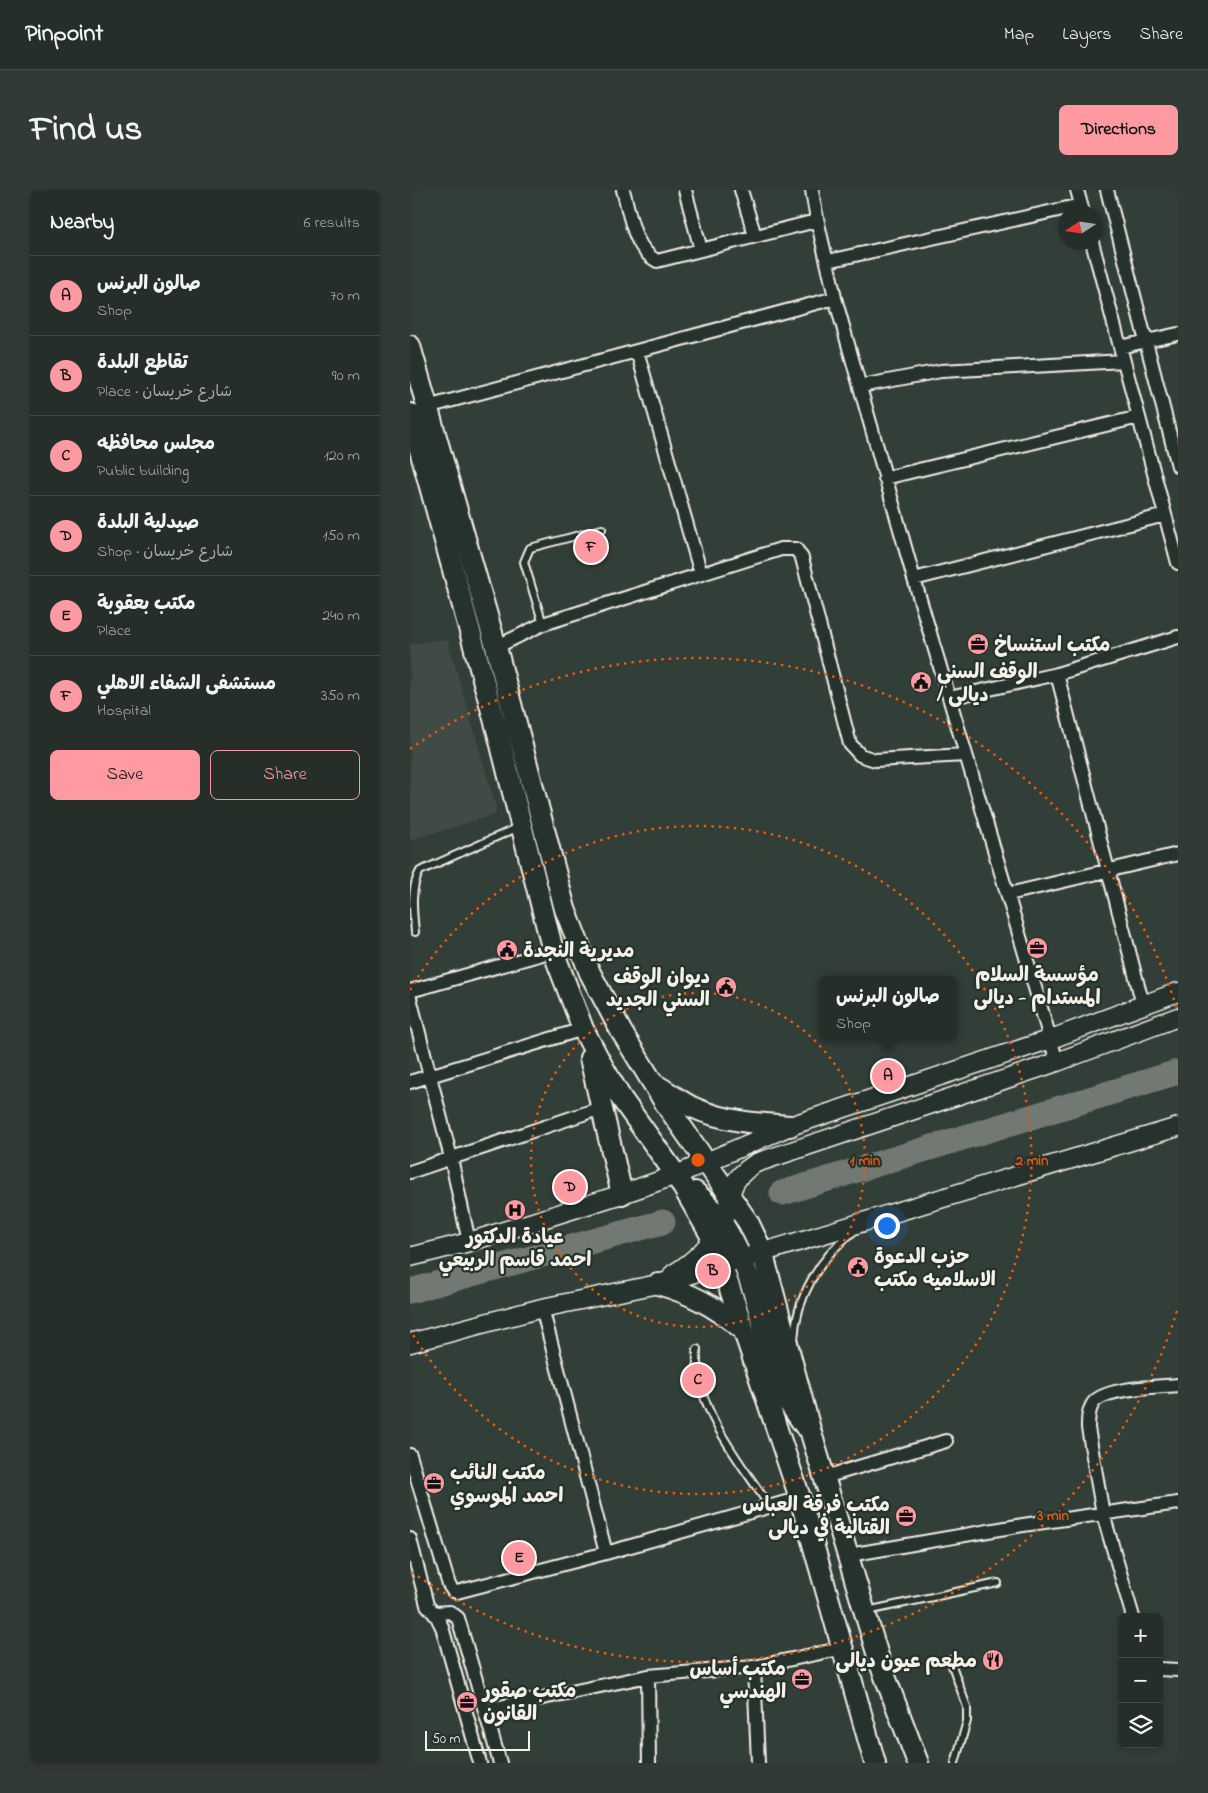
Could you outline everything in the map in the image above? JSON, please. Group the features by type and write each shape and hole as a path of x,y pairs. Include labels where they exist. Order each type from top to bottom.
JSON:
{"main road":[{"path":"410,346 419,422 553,951 583,1029 621,1098 676,1175 741,1258 779,1383 795,1413 812,1433"},
{"path":"419,422 496,647 565,909 590,973 651,1082 748,1222 762,1251 812,1433 881,1666 906,1763"},
{"path":"583,1029 622,1194"},
{"path":"651,1082 693,1107 725,1118 757,1124 790,1126"},
{"path":"718,1230 721,1264 741,1328 800,1498 875,1763"},
{"path":"658,1284 696,1296 714,1306 741,1328"},
{"path":"881,1666 918,1763"}],"street":[{"path":"623,190 640,246 646,256 657,261 816,221"},
{"path":"685,190 702,250"},
{"path":"741,190 755,236"},
{"path":"812,190 816,221 828,261 835,298 885,478 948,698 1009,894 1052,1039 1057,1062"},
{"path":"1077,190 1081,205"},
{"path":"1107,190 1178,466"},
{"path":"828,261 1058,214"},
{"path":"1094,250 1178,563"},
{"path":"419,422 637,351 835,298"},
{"path":"1120,348 1178,334"},
{"path":"637,351 701,574"},
{"path":"861,386 941,371 1124,360"},
{"path":"885,478 1139,417"},
{"path":"914,579 1165,515"},
{"path":"496,647 543,624 781,549 796,549 802,558 850,744 860,755 875,760 965,755"},
{"path":"948,698 1058,674 1178,637"},
{"path":"1058,674 1143,1005"},
{"path":"1009,894 1109,872 1178,854"},
{"path":"410,991 553,951"},
{"path":"410,1257 469,1242 622,1194 676,1175 790,1126 1052,1039 1178,992"},
{"path":"410,998 451,1158 469,1242"},
{"path":"658,1284 683,1268 718,1230 734,1182 741,1172 766,1158 1057,1062 1178,1017"},
{"path":"410,1082 583,1029"},
{"path":"410,1172 601,1108"},
{"path":"410,1343 542,1308 658,1284 1178,1126"},
{"path":"542,1308 606,1553"},
{"path":"1132,1613 1103,1514 1088,1428 1088,1415 1092,1403 1104,1393 1178,1384"},
{"path":"825,1477 946,1441"},
{"path":"410,1455 449,1585 454,1591 606,1553 800,1498"},
{"path":"849,1555 1178,1503"},
{"path":"410,1539 427,1605 435,1614 442,1627 480,1763"},
{"path":"435,1614 450,1612 458,1618 500,1763"},
{"path":"485,1710 648,1676 754,1667 844,1648"},
{"path":"754,1667 758,1763"},
{"path":"1163,1669 1178,1670"},
{"path":"648,1676 649,1763"}],"lane":[{"path":"543,624 524,562 530,548 602,529"},
{"path":"415,932 412,892 416,876 420,871 509,830 522,826"},
{"path":"793,1361 798,1316 810,1283 834,1248 855,1231 877,1219"},
{"path":"697,1349 696,1370 704,1399 721,1433 769,1506"},
{"path":"865,1611 998,1583"},
{"path":"950,1660 967,1707 967,1721 954,1763"}],"shaded area":[{"path":"434,640 448,641 497,810 494,815 410,840 410,645"}],"waterway":[{"path":"782,1193 1178,1072"},
{"path":"410,1291 663,1222"}],"place":[{"name":"مستشفى الشفاء الاهلي","path":"591,547"},
{"name":"مكتب استنساخ","path":"978,644"},
{"name":"الوقف السني / ديالى","path":"921,682"},
{"name":"مؤسسة السلام المستدام - ديالى","path":"1037,948"},
{"name":"مديرية النجدة","path":"507,950"},
{"name":"ديوان الوقف السني الجديد","path":"726,987"},
{"name":"صالون البرنس","path":"888,1076"},
{"name":"صيدلية البلدة","path":"570,1187"},
{"name":"عيادة الدكتور احمد قاسم الربيعي","path":"515,1210"},
{"name":"حزب الدعوة الاسلاميه مكتب","path":"858,1267"},
{"name":"تقاطع البلدة","path":"713,1271"},
{"name":"مجلس محافظه","path":"698,1380"},
{"name":"مكتب النائب احمد الموسوي","path":"434,1483"},
{"name":"مكتب فرقة العباس القتالية في ديالى","path":"906,1516"},
{"name":"مكتب بعقوبة","path":"519,1558"},
{"name":"مطعم عيون ديالى","path":"993,1660"},
{"name":"مكتب أساس الهندسي","path":"802,1679"},
{"name":"مكتب صقور القانون","path":"467,1702"}]}
